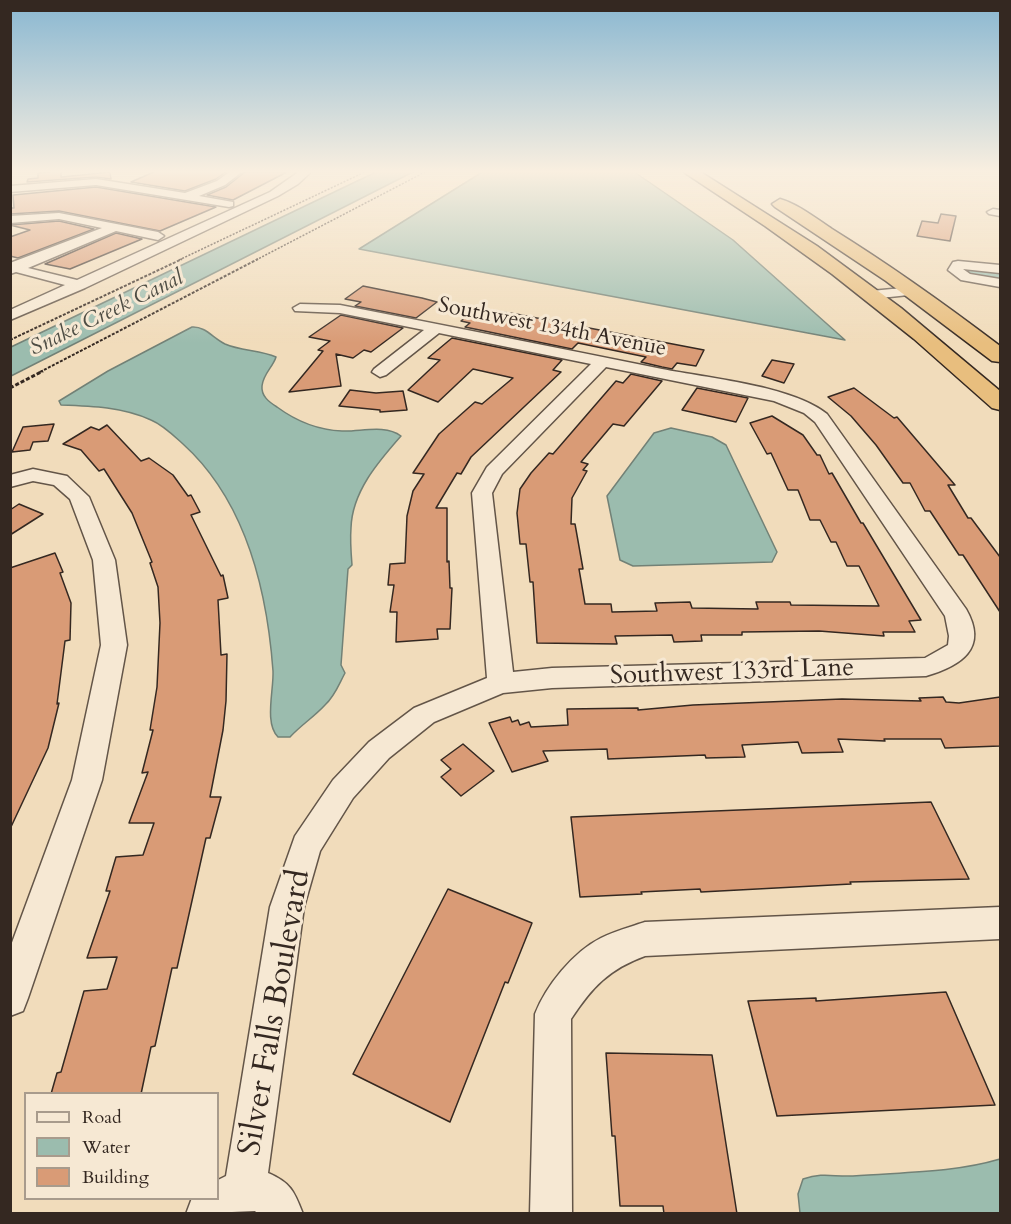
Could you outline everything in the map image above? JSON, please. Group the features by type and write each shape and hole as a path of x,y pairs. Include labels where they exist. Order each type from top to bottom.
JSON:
{"highway":[{"path":"780,228 924,336 1000,403"},
{"path":"820,228 854,249 1000,356"}],"street":[{"path":"12,271 113,228"},
{"path":"121,228 159,236"},
{"path":"10,308 66,287 199,228"},
{"path":"1000,269 958,265 955,270 966,277 1000,283"},
{"path":"12,271 66,287"},
{"path":"10,316 66,287"},
{"path":"871,295 913,291"},
{"name":"Southwest 134th Avenue","path":"300,309 340,309 779,397 794,402 821,418 957,615 963,634 959,650"},
{"path":"380,372 436,328"},
{"path":"501,683 482,493 494,471 603,361"},
{"path":"10,998 87,780 114,645 104,560 79,496 60,480 22,478"},
{"name":"Southwest 133rd Lane","path":"501,683 552,678 926,667 946,660 959,650"},
{"name":"Silver Falls Boulevard","path":"245,1190 287,907 306,846 343,789 378,750 424,715 501,683"},
{"path":"551,1214 553,1014 576,980 611,951 645,939 1000,923"},
{"path":"207,1214 215,1204 230,1194 245,1190 259,1191 271,1197 282,1214"}],"path":[{"path":"10,340 246,228"},
{"path":"10,387 317,228"}],"water":[{"name":"Snake Creek Canal","path":"259,228 302,228 11,376 11,347"},
{"path":"392,228 716,228 733,240 845,340 359,249"},
{"path":"192,327 205,330 225,344 276,357 264,378 263,393 271,403 292,417 324,429 342,431 380,429 395,432 401,436 368,478 352,515 352,565 348,569 341,665 345,673 328,701 290,737 278,737 271,723 273,671 265,609 249,548 238,519 223,492 205,467 183,444 155,422 118,410 61,405 59,401 108,371"},
{"path":"671,428 712,437 726,445 777,552 772,562 633,566 620,560 607,496 654,433"},
{"path":"1000,1159 1000,1213 800,1213 798,1194 803,1179 810,1177 928,1171 982,1164"}],"building":[{"path":"22,228 94,229 18,258 10,256 10,237 30,230"},
{"path":"145,228 167,228 160,231"},
{"path":"920,228 953,228 950,241 917,236"},
{"path":"116,233 142,239 70,269 45,264"},
{"path":"363,286 437,302 416,318 355,306 361,302 345,299"},
{"path":"476,308 704,350 696,366 677,363 672,369 641,362 646,357 578,343 572,349 465,327 470,323 461,321"},
{"path":"341,315 403,328 371,352 364,350 353,358 336,354 341,386 289,392 323,351 318,350 330,341 309,337"},
{"path":"452,338 562,360 553,370 561,372 471,457 461,474 457,473 436,508 447,508 447,562 449,561 450,588 452,588 450,629 437,629 438,639 396,642 397,612 390,612 394,585 388,585 390,564 405,563 407,516 413,491 424,474 413,473 439,434 475,402 482,404 513,378 473,369 438,402 408,390 440,360 428,358"},
{"path":"772,360 794,364 784,383 762,376"},
{"path":"631,374 662,381 624,426 613,424 581,462 588,464 583,470 587,471 572,498 571,524 575,524 583,569 579,569 585,604 611,604 612,612 657,611 655,603 690,602 692,608 758,609 756,602 790,602 791,605 879,606 859,566 847,566 836,542 831,542 820,520 810,520 798,490 788,490 771,453 767,454 750,423 772,416 803,435 817,455 820,455 829,474 832,473 921,620 909,621 915,632 883,632 884,636 819,631 742,632 742,635 701,635 702,641 674,642 672,635 615,636 617,644 537,643 533,582 530,582 526,544 520,544 517,513 520,489 531,473 549,453 553,454 616,381 623,383"},
{"path":"697,388 748,398 736,422 682,410"},
{"path":"854,388 894,418 897,417 955,485 948,485 968,518 971,518 1000,557 1000,612 963,555 959,555 930,511 925,511 910,483 903,483 876,445 851,416 828,397"},
{"path":"350,390 376,393 403,391 407,410 380,412 380,410 339,406"},
{"path":"54,424 48,441 33,442 30,450 12,452 23,427"},
{"path":"107,425 141,461 149,458 173,475 188,496 191,495 200,512 191,515 221,576 223,575 228,598 218,600 221,655 227,654 226,701 223,730 210,797 221,797 210,838 206,838 177,968 172,968 155,1046 151,1047 141,1092 52,1092 57,1073 61,1072 84,991 107,989 117,957 87,958 110,891 106,891 116,857 143,855 154,823 129,823 148,772 142,773 153,730 150,730 157,687 160,623 158,587 150,563 152,562 132,513 104,469 99,471 81,450 63,444 91,427 99,430"},
{"path":"19,504 43,514 10,535 10,510"},
{"path":"55,553 63,572 60,573 71,603 70,640 65,641 57,704 59,703 48,748 10,829 10,568"},
{"path":"943,697 946,702 959,703 1000,697 1000,746 945,748 941,739 884,739 885,741 838,739 843,752 802,753 798,742 742,745 745,757 706,758 705,755 608,759 607,749 543,751 548,761 512,772 489,723 510,717 512,722 518,720 520,725 529,722 531,727 568,725 567,709 638,708 638,710 693,705 842,699 921,701 919,698"},
{"path":"463,744 494,771 461,796 441,777 451,769 441,760"},
{"path":"931,802 969,879 850,882 851,884 701,892 700,889 580,897 571,817"},
{"path":"448,889 532,923 508,983 505,982 450,1122 353,1074"},
{"path":"946,992 995,1105 777,1116 748,1001 816,998 816,1001"},
{"path":"606,1053 712,1055 737,1214 664,1214 663,1206 620,1206"}],"waterway":[{"path":"963,271 1000,277"}]}
